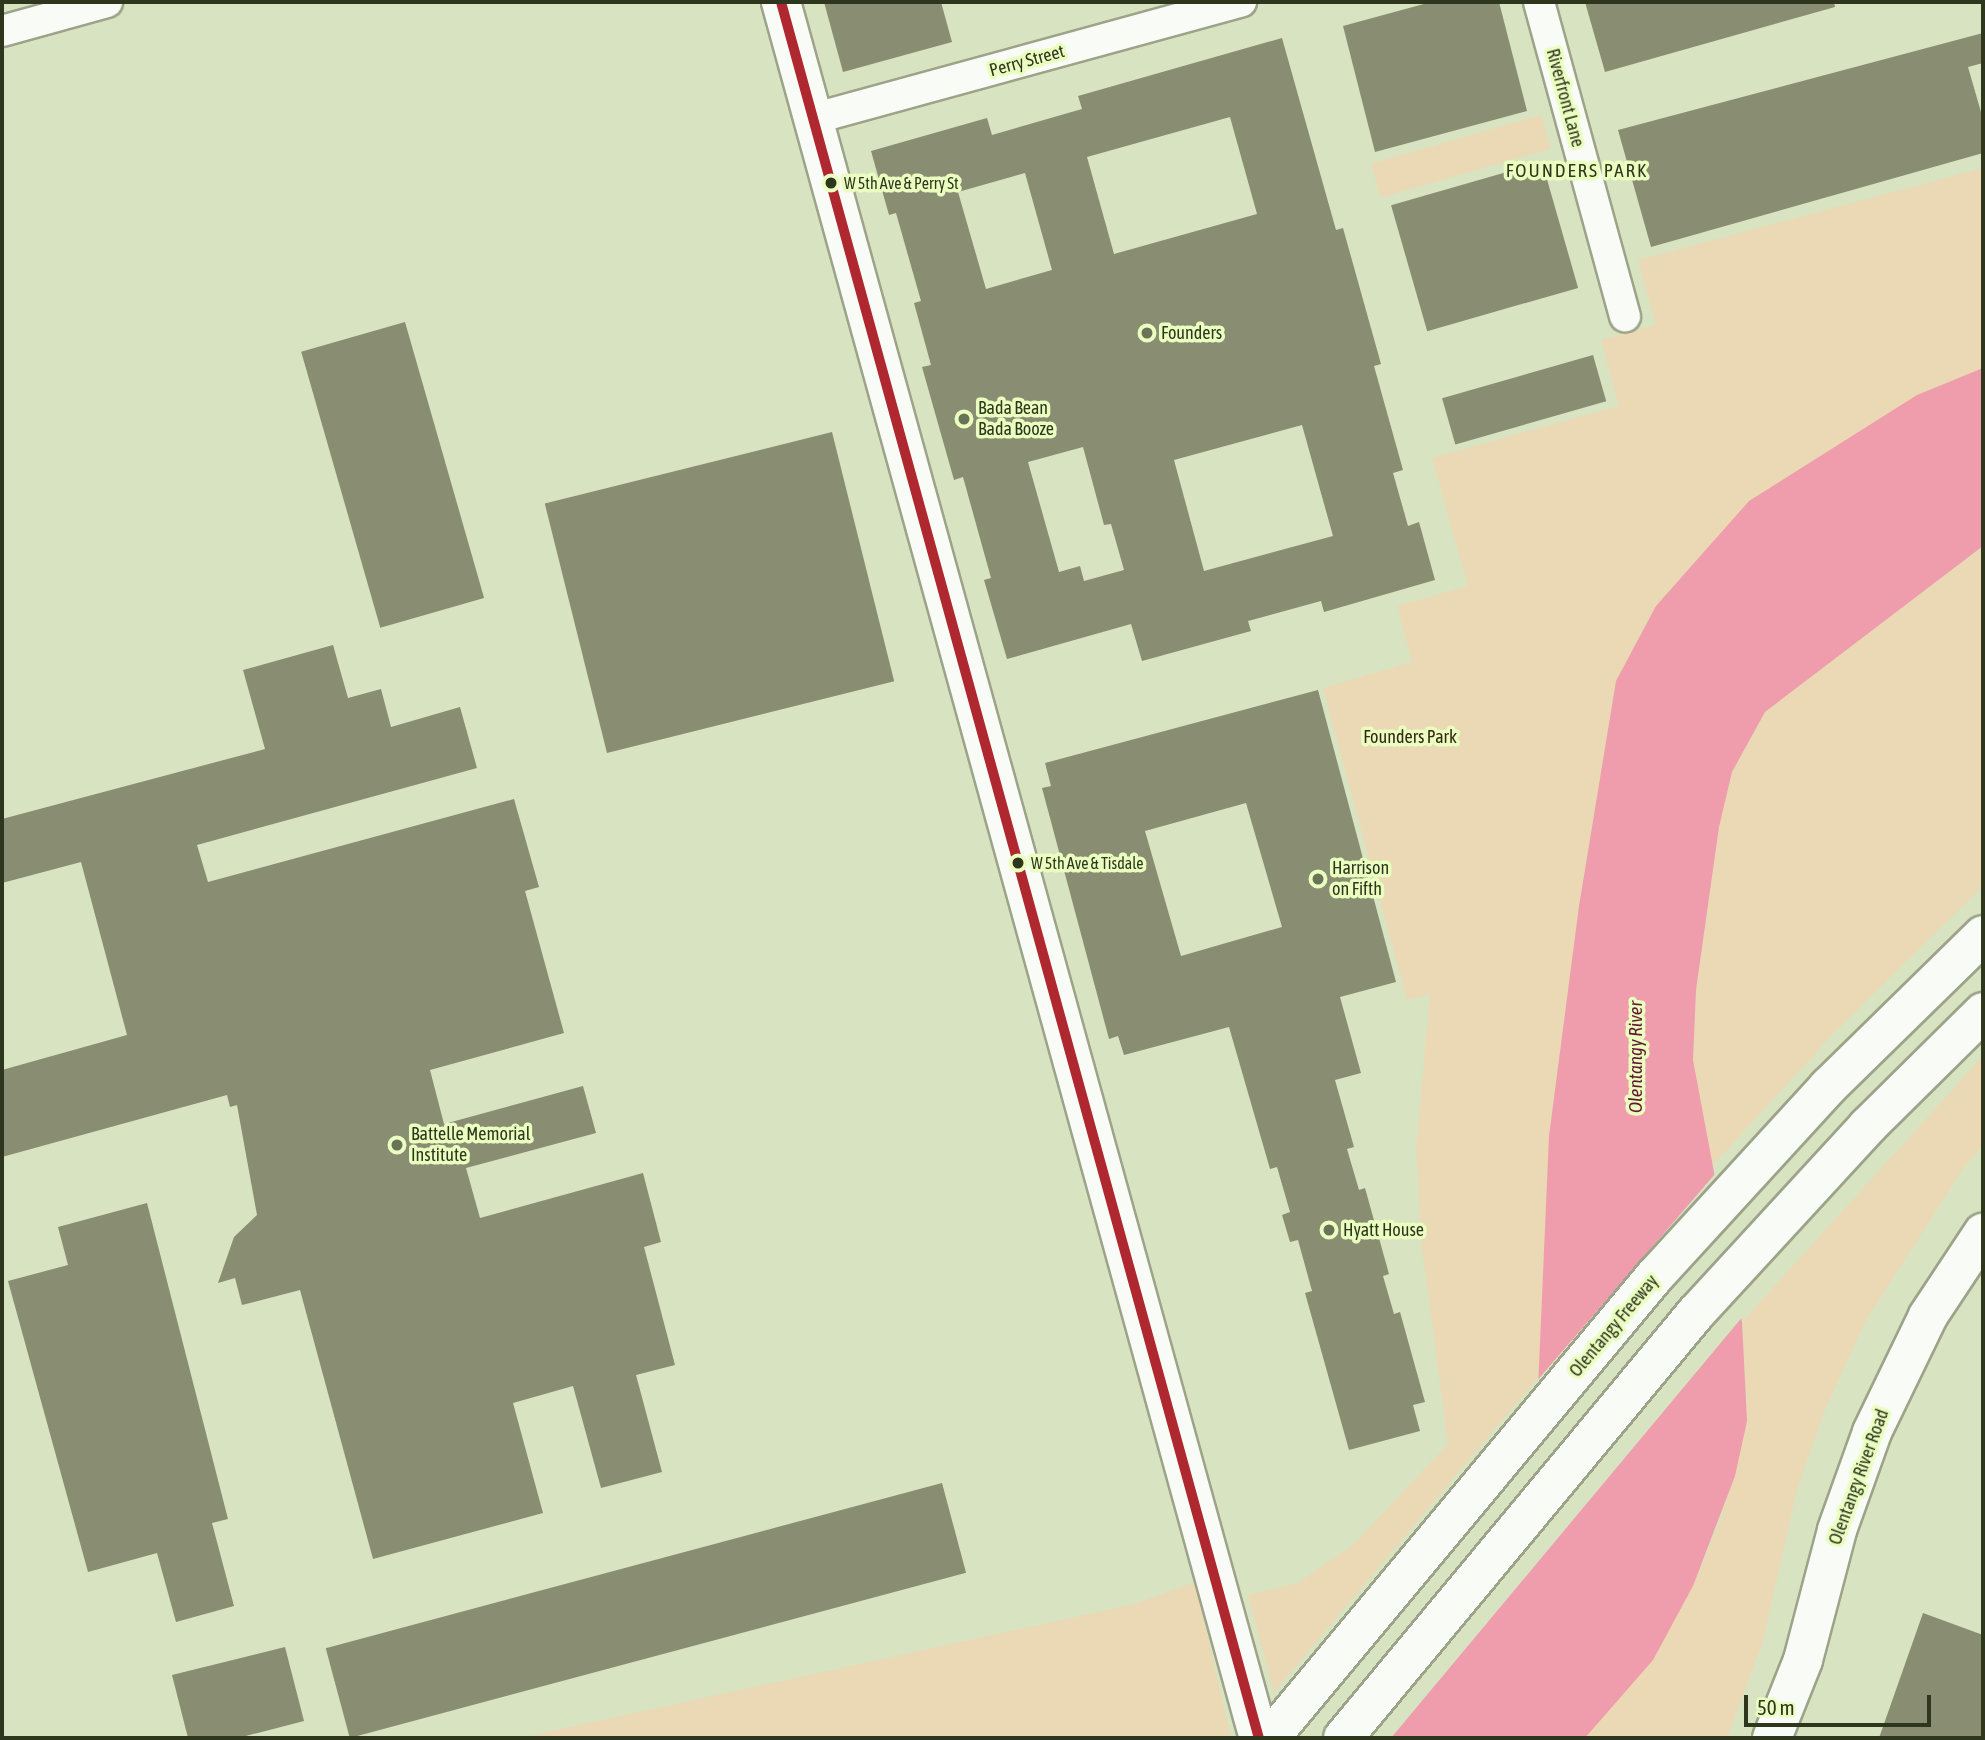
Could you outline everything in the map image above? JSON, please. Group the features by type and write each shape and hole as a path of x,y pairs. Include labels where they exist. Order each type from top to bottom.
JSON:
{"main road":[{"path":"781,2 1259,1738"},
{"name":"Olentangy Freeway","path":"1270,1738 1654,1277 1793,1125 1983,935"},
{"path":"1343,1738 1696,1313 1811,1189 1983,1012"},
{"name":"Olentangy River Road","path":"1772,1738 1803,1660 1838,1530 1871,1432 1928,1316 1983,1233"}],"street":[{"path":"2,31 107,2"},
{"name":"Perry Street","path":"812,119 1164,12 1241,2"},
{"name":"Riverfront Lane","path":"1539,2 1625,316"}],"green space":[{"path":"1541,115 1551,149 1381,197 1371,164"},
{"name":"Founders Park","path":"1983,168 1983,368 1917,395 1616,681 1579,906 1549,1136 1539,1376 1274,1692 1248,1595 1298,1583 1353,1545 1448,1444 1422,1248 1416,1149 1430,994 1407,1000 1323,688 1412,662 1397,606 1468,586 1432,458 1619,406 1601,340 1656,325 1638,260"},
{"path":"1983,546 1983,886 1832,1035 1710,1168 1693,1060 1696,990 1719,827 1732,772 1765,712"},
{"path":"1983,1056 1983,1145 1964,1167 1865,1322 1824,1412 1797,1490 1762,1644 1727,1738 1585,1738 1693,1586 1721,1519 1747,1421 1742,1322"},
{"path":"1195,1582 1231,1738 520,1738 1135,1604"}],"water":[{"name":"Olentangy River","path":"1983,368 1983,546 1765,712 1732,772 1719,827 1696,990 1693,1060 1742,1322 1747,1421 1735,1476 1693,1586 1653,1660 1585,1738 1321,1738 1533,1504 1549,1136 1579,906 1616,681 1656,606 1749,501 1917,395"}],"pier":[{"path":"1715,1174 1744,1315 1391,1738 1317,1738 1384,1687 1530,1503 1535,1383"}],"building":[{"path":"824,2 941,2 952,42 843,72"},
{"path":"1431,2 1499,2 1527,111 1375,152 1343,26"},
{"path":"1585,2 1834,2 1835,7 1605,72"},
{"path":"1983,33 1983,63 1968,67 1983,119 1983,153 1651,247 1618,130"},
{"name":"Founders","path":"1282,38 1336,230 1343,228 1381,364 1374,366 1403,470 1393,473 1408,526 1419,522 1435,580 1324,612 1321,601 1248,621 1251,631 1142,661 1131,624 1007,659 984,580 991,578 963,477 954,480 922,367 931,365 914,303 921,301 896,213 889,215 871,151 987,118 992,135 1082,109 1078,96","holes":["1230,117 1257,214 1114,254 1087,157","1025,173 1052,270 986,289 958,192","1302,425 1333,536 1204,571 1174,460","1083,447 1104,525 1111,524 1124,570 1084,581 1080,566 1059,572 1028,462"]},
{"path":"1542,162 1578,288 1427,331 1391,205"},
{"path":"405,322 484,598 380,628 301,352"},
{"path":"1593,355 1606,401 1455,444 1442,398"},
{"path":"832,432 894,681 607,753 545,504"},
{"name":"Battelle Memorial Institute","path":"333,645 348,698 381,689 391,727 460,707 477,768 197,845 208,882 514,799 539,887 525,891 564,1033 430,1070 444,1124 583,1086 596,1133 466,1168 480,1218 643,1173 661,1242 644,1247 675,1365 636,1375 662,1472 601,1488 573,1386 513,1403 543,1513 373,1559 300,1290 242,1305 235,1278 218,1283 234,1237 257,1215 237,1105 230,1107 227,1095 2,1157 2,1070 127,1035 81,862 2,883 2,819 265,749 243,670"},
{"name":"Harrison on Fifth","path":"1318,690 1396,982 1340,997 1361,1073 1335,1080 1354,1147 1347,1149 1359,1190 1365,1188 1389,1274 1383,1276 1394,1314 1400,1312 1425,1402 1413,1405 1420,1431 1349,1450 1305,1293 1312,1291 1298,1240 1290,1242 1282,1215 1290,1212 1277,1167 1270,1169 1229,1027 1124,1055 1118,1036 1109,1039 1042,788 1051,786 1045,763","holes":["1246,803 1282,927 1181,956 1145,831"]},
{"path":"147,1203 228,1519 212,1523 234,1606 176,1622 157,1553 88,1572 8,1281 68,1265 58,1227"},
{"path":"942,1483 966,1573 350,1738 326,1648"},
{"path":"1923,1613 1983,1635 1983,1738 1879,1738"},
{"path":"285,1647 304,1721 238,1738 188,1738 172,1675"}],"transit line":[{"path":"781,2 1259,1738"}],"place":[{"name":"W 5th Ave & Perry St","path":"831,183"},
{"name":"Founders","path":"1147,333"},
{"name":"Bada Bean Bada Booze","path":"964,419"},
{"name":"W 5th Ave & Tisdale","path":"1018,863"},
{"name":"Harrison on Fifth","path":"1318,879"},
{"name":"Battelle Memorial Institute","path":"397,1145"},
{"name":"Hyatt House","path":"1329,1230"}],"district":[{"name":"FOUNDERS PARK","path":"1577,171"}]}
